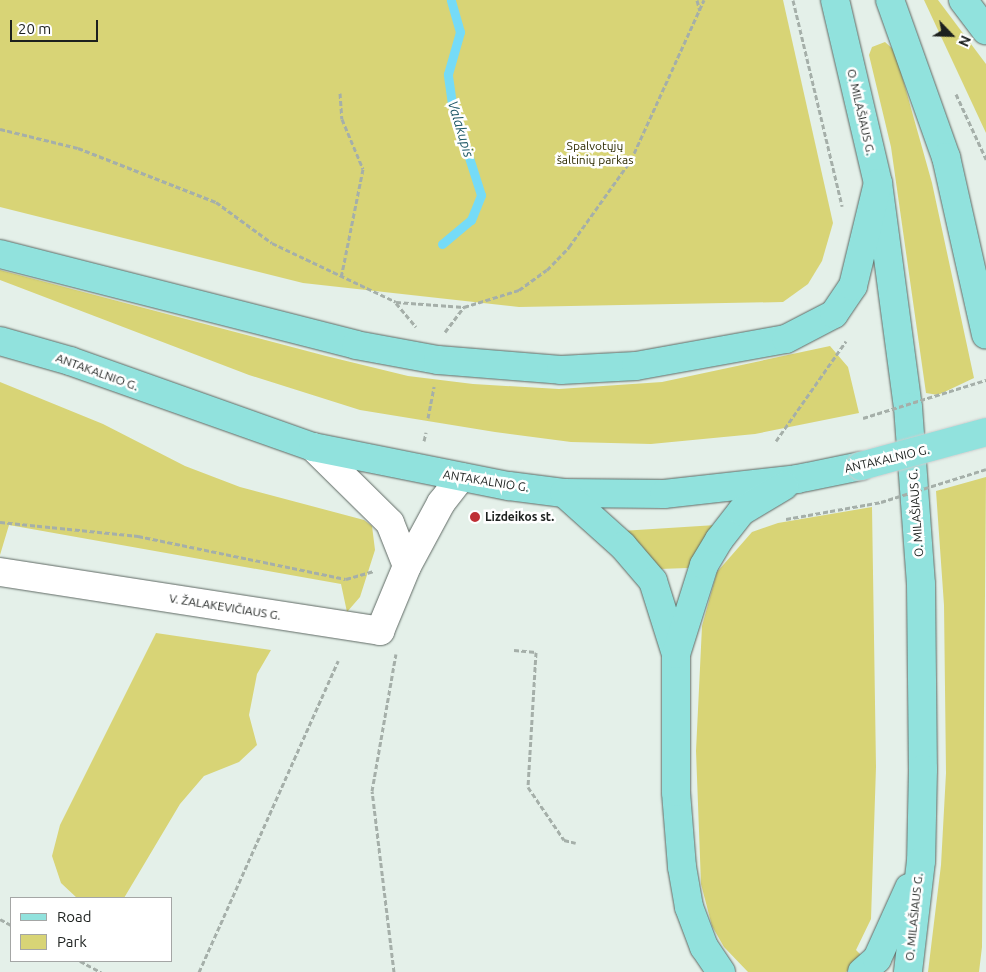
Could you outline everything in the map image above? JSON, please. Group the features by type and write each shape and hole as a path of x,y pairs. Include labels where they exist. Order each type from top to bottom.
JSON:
{"main road":[{"name":"O. MILAŠIAUS G.","path":"835,0 878,183 908,407 921,584 921,861 908,972"},
{"path":"890,0 946,157 986,334"},
{"path":"963,0 986,30"},
{"path":"0,254 356,345 438,360 561,370 636,366 786,339 834,314 855,277 878,183"},
{"path":"0,325 70,361"},
{"name":"ANTAKALNIO G.","path":"0,341 70,361 313,447 462,477 564,493 664,494 796,479 861,466 986,432"},
{"path":"721,972 704,947 692,915 682,867 676,792 676,654 704,565 719,540 742,511 796,479"},
{"path":"564,493 623,546 653,581 676,654"},
{"path":"862,972 877,959 889,938 921,861"}],"street":[{"path":"313,447 390,523 407,566"},
{"name":"V. ŽALAKEVIČIAUS G.","path":"0,572 380,631 407,566 441,503 462,477"}],"path":[{"path":"697,0 700,12"},
{"path":"0,129 78,148 216,202 272,243 341,278 396,302 464,307 519,290 547,270 569,247 631,160 704,0"},
{"path":"793,0 844,217"},
{"path":"340,93 342,119 363,169 341,278"},
{"path":"396,302 418,329"},
{"path":"440,339 464,307"},
{"path":"776,441 851,332"},
{"path":"863,418 986,380"},
{"path":"428,418 434,385"},
{"path":"779,520 881,502 986,469"},
{"path":"0,522 138,536 346,579 380,569"},
{"path":"394,972 372,791 398,643"},
{"path":"514,650 536,652 528,787 564,840 576,843"},
{"path":"199,972 338,661"},
{"path":"82,962 101,972"}],"green space":[{"name":"Spalvotųjų šaltinių parkas","path":"0,0 783,0 833,223 822,261 808,284 783,302 519,307 303,283 0,207"},
{"path":"924,0 938,0 986,64 986,133"},
{"path":"885,42 895,51 932,183 974,378 938,395 926,393 891,147 869,55 872,47"},
{"path":"0,270 408,376 473,384 559,389 662,382 830,346 848,367 859,413 755,434 651,444 571,442 495,432 360,410 249,375 0,280"},
{"path":"0,382 103,424 185,466 240,487 364,520 372,526 375,550 360,597 347,612 341,584 9,525 0,555"},
{"path":"986,477 982,947 979,972 928,972 941,865 946,773 944,605 936,491"},
{"path":"872,507 876,767 871,919 856,950 864,958 846,972 748,972 724,947 712,926 701,884 696,751 702,626 717,572 752,532 778,523"},
{"path":"716,525 688,568 659,569 641,545 621,531"},
{"path":"156,633 271,650 257,674 249,715 257,745 239,762 204,776 180,804 125,897 76,897 61,883 52,856 60,825"}],"waterway":[{"name":"Valakupis","path":"442,244 471,220 481,195 452,104 448,74 460,32 451,0"}],"place":[{"name":"Lizdeikos st.","path":"475,517"}]}
